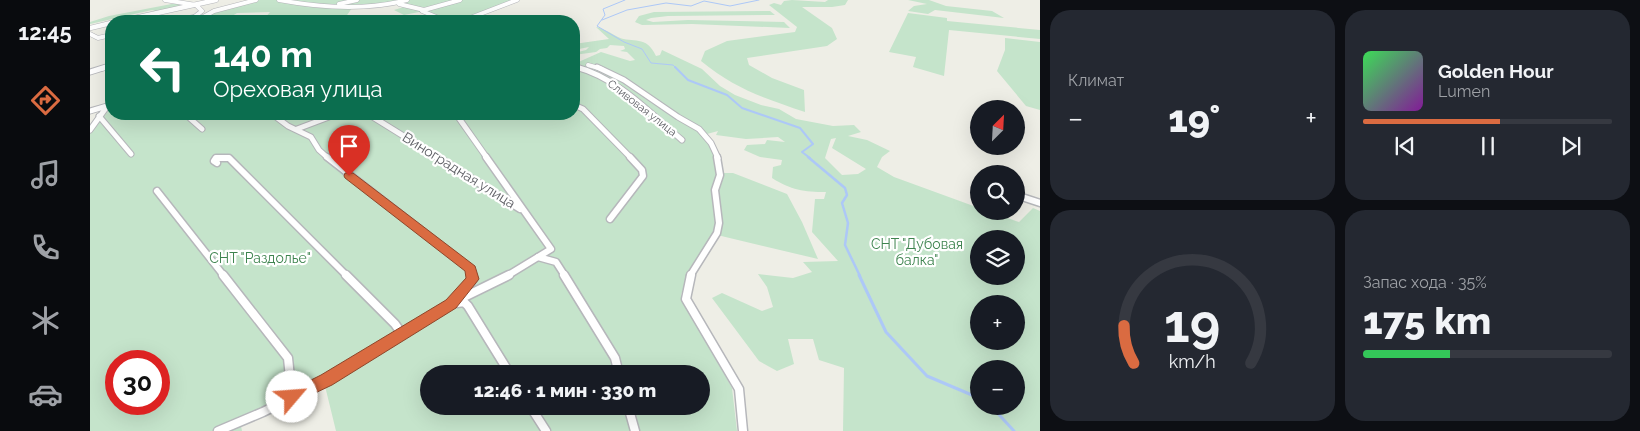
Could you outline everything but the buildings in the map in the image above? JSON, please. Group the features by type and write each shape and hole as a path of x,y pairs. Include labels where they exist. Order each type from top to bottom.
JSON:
{"street":[{"path":"165,0 196,4 202,11 198,15"},
{"path":"147,15 216,0"},
{"path":"204,15 256,0"},
{"path":"279,0 331,7 405,4 432,15"},
{"path":"293,3 305,0"},
{"path":"331,7 357,0"},
{"path":"395,4 407,0"},
{"path":"421,10 460,0"},
{"path":"478,15 518,0"},
{"path":"90,28 105,25"},
{"path":"90,34 98,38 105,36"},
{"path":"588,65 624,78 702,131 717,157 721,173 720,184 715,190 719,223 717,233 692,271 688,282 686,299 739,389 744,431"},
{"path":"90,72 105,68"},
{"name":"Сливовая улица","path":"580,69 594,73 612,84 682,140"},
{"path":"90,111 105,107"},
{"path":"90,130 105,108"},
{"path":"580,108 642,170 642,176 610,219"},
{"path":"99,116 131,154"},
{"path":"192,120 202,129"},
{"path":"280,120 311,137 320,150 336,166 471,269 473,279 451,304"},
{"path":"297,129 321,120"},
{"name":"Виноградная улица","path":"378,120 524,211"},
{"path":"218,431 327,380 451,304 500,281 551,249 460,120"},
{"path":"217,163 214,161 216,158 229,158 338,266 395,324 402,334"},
{"path":"157,191 288,358 292,397"},
{"path":"1025,198 1040,203"},
{"path":"536,257 550,258 556,262 615,358 617,365"},
{"path":"451,304 464,302 468,306 504,365"},
{"path":"536,415 546,431"},
{"path":"631,415 635,431"}],"green space":[{"path":"260,0 513,0 472,15 433,15 424,11 404,15 394,10 407,6 395,4 352,8 347,15 267,15 270,12 207,15 212,12"},
{"path":"828,0 848,0 845,5 832,7 802,7 832,28 837,39 827,46 747,58 749,65 772,78 804,90 805,112 738,86 701,61 705,51 727,41 795,32 797,27 769,5 774,3 781,5 784,1 825,2"},
{"path":"908,0 929,0 946,6 992,11 1004,18 935,10 928,14 908,11 914,6 927,4"},
{"path":"182,2 188,4 159,12 152,10 130,15 114,15"},
{"path":"770,11 775,15 668,16 646,20 653,22 688,20 784,22 790,28 692,24 642,25 635,22 639,16 654,12"},
{"path":"908,13 947,18 947,21 1040,30 1040,39 949,30 944,76 913,67 916,57 889,52"},
{"path":"105,17 105,21 90,24 90,22"},
{"name":"СНТ \"Раздолье\"","path":"596,27 624,39 644,42 652,49 656,56 660,55 662,50 702,69 720,86 735,95 761,105 779,109 796,119 833,126 854,125 861,132 848,136 867,140 890,151 882,157 877,167 894,177 970,205 970,220 1013,220 1019,222 1025,220 1025,216 1033,208 1040,211 1040,431 843,431 844,368 819,360 813,339 788,339 794,364 777,371 759,361 712,298 722,293 762,311 773,307 767,287 758,274 793,278 812,272 803,262 838,261 812,232 815,199 824,199 826,192 798,190 779,182 772,178 773,167 781,165 782,160 760,157 744,150 747,145 765,144 767,140 785,142 778,137 746,139 716,135 718,131 707,134 720,158 724,173 733,173 787,194 818,259 713,234 690,268 681,295 732,388 737,431 336,431 325,386 241,426 242,431 90,431 90,132 105,115 105,120 580,120 580,61 601,52 630,61 635,60 627,52 620,51 625,49 624,46 610,45 596,52 580,54 580,52 589,47 580,49 580,43 609,39","holes":["836,138 832,148 866,169 858,174 842,175 825,158 831,139"]},
{"path":"1005,38 1040,42 1040,110 1026,106 1025,100 1021,100 997,71 1005,50"}],"waterway":[{"path":"625,0 603,9 605,15 597,26 624,42 642,49 651,63 673,65 688,80 727,95 742,108 800,128 813,144 802,152 810,158"},
{"path":"602,20 627,10 666,3 691,6 704,1 730,6 759,0"},
{"path":"808,157 845,188 847,195 842,203 848,223 845,245 860,276"},
{"path":"859,275 886,332 927,376 970,394"},
{"path":"999,415 1014,431"}],"route":[{"path":"292,397 327,380 451,304 473,279 471,269 349,176"}],"park label":[{"name":"СНТ \"Дубовая балка\"","path":"917,252"}]}
